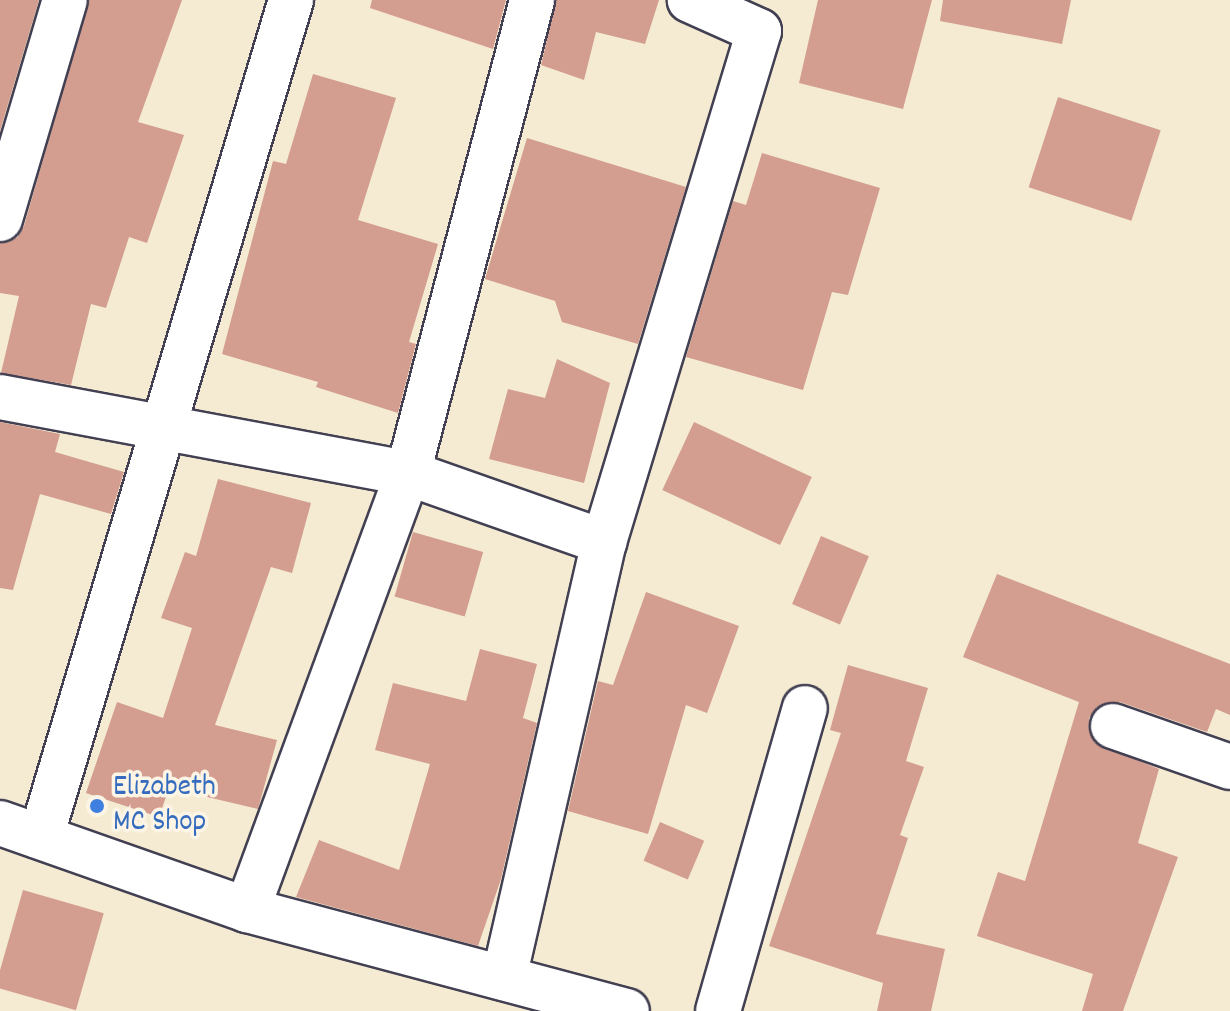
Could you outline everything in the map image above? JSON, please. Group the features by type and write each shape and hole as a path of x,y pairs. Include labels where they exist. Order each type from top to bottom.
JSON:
{"street":[{"path":"0,219 65,0"},
{"path":"41,837 291,0"},
{"path":"247,910 408,473 532,0"},
{"path":"504,978 604,542 759,31 690,0"},
{"path":"0,397 164,430 408,473 604,542"},
{"path":"718,1011 805,708"},
{"path":"1113,726 1230,767"},
{"path":"0,823 247,910 627,1011"}],"building":[{"path":"0,0 39,0 0,131"},
{"path":"89,0 182,0 138,122 184,135 147,243 129,237 106,308 91,304 71,385 1,373 19,296 0,293 0,243 17,238 24,226"},
{"path":"372,0 506,0 493,49 370,8"},
{"path":"556,0 659,0 645,44 596,32 584,80 541,65"},
{"path":"818,0 932,0 903,109 799,83"},
{"path":"943,0 1071,0 1062,44 940,21"},
{"path":"313,74 396,98 358,220 438,244 409,342 416,344 398,413 316,387 318,382 222,354 273,161 286,164"},
{"path":"1058,97 1161,130 1131,221 1029,187"},
{"path":"527,138 686,187 638,344 562,322 555,301 485,279"},
{"path":"762,153 880,188 848,295 832,292 803,390 686,357 733,201 746,205"},
{"path":"557,359 610,383 584,483 489,459 508,389 545,398"},
{"path":"0,422 60,434 55,452 124,472 111,514 40,494 13,590 0,588"},
{"path":"694,422 812,477 780,545 662,490"},
{"path":"218,479 311,503 292,573 271,567 215,725 277,740 258,809 169,788 159,817 86,793 117,702 163,718 192,628 161,618 185,552 196,556"},
{"path":"413,532 483,552 465,617 395,596"},
{"path":"821,536 869,556 840,624 792,604"},
{"path":"997,574 1230,664 1230,715 1216,709 1207,732 1120,702 1097,707 1089,718 1095,743 1159,769 1138,843 1178,857 1123,1011 1082,1011 1093,974 977,936 998,872 1025,881 1079,702 963,657"},
{"path":"646,592 739,626 707,713 686,705 648,834 568,811 598,681 613,685"},
{"path":"480,649 537,664 523,718 537,723 501,879 478,946 296,897 319,840 399,870 430,764 375,750 393,683 466,701"},
{"path":"848,665 928,688 906,761 924,767 900,835 908,838 876,934 945,949 931,1011 877,1011 883,983 769,946 841,733 830,730"},
{"path":"660,822 704,841 688,879 644,861"},
{"path":"23,890 104,913 76,1010 0,988 0,970"}],"place":[{"name":"Elizabeth MC Shop","path":"97,806"}]}
